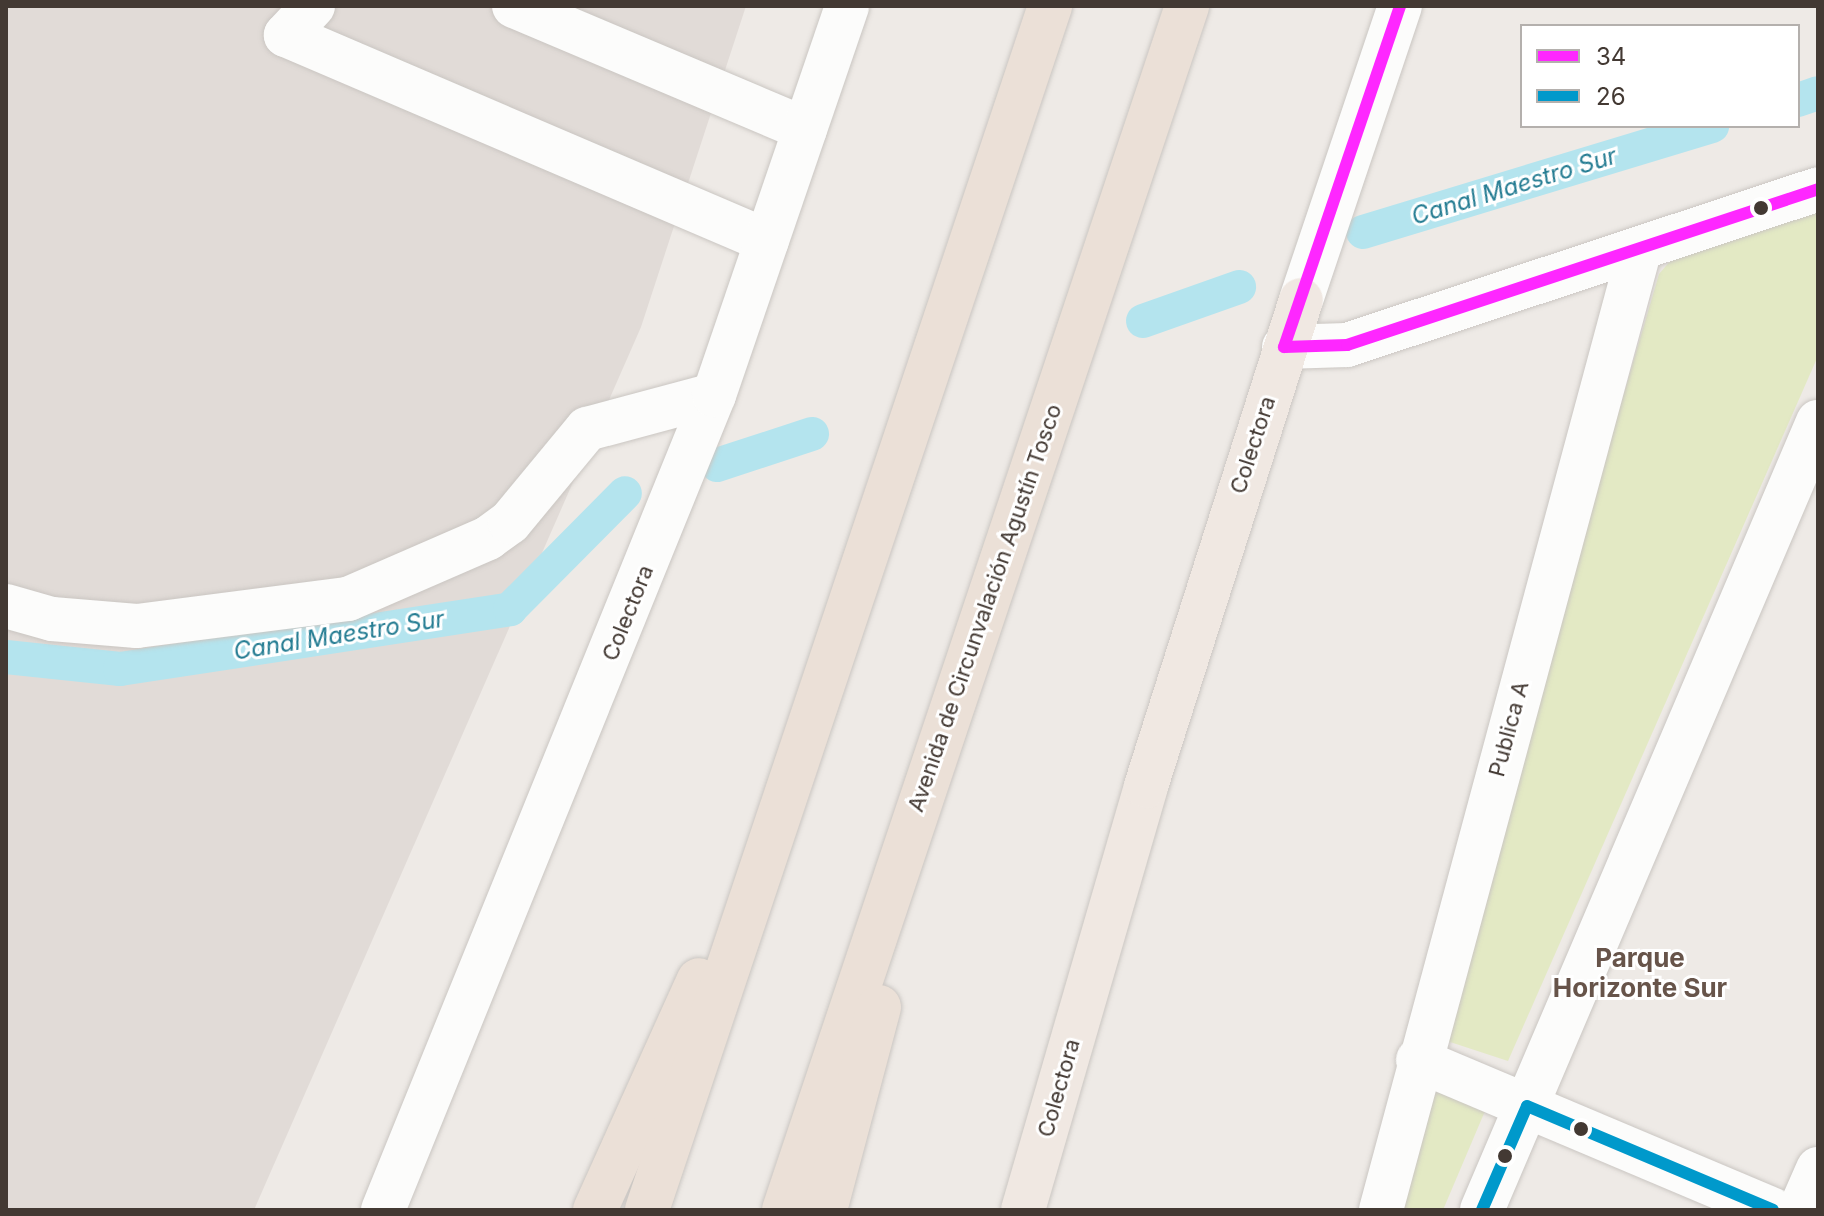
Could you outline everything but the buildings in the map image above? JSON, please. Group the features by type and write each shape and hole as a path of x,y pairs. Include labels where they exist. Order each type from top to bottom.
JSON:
{"highway":[{"path":"647,1210 1050,6"},
{"name":"Avenida de Circunvalación Agustín Tosco","path":"784,1210 1187,6"},
{"path":"825,1210 974,641"},
{"path":"595,1210 784,801"}],"main road":[{"name":"Colectora","path":"1023,1210 1146,786 1301,300"}],"street":[{"path":"313,6 286,35 767,241"},
{"path":"514,6 805,129"},
{"name":"Colectora","path":"383,1210 714,395 847,6"},
{"name":"Colectora","path":"1301,300 1400,6"},
{"path":"1284,347 1347,345 1818,189"},
{"name":"Publica A","path":"1381,1210 1418,1060 1640,248"},
{"path":"6,606 52,619 137,626 348,599 488,538 510,522 587,429 714,395"},
{"path":"1482,1210 1818,422"},
{"path":"1418,1060 1773,1210"},
{"path":"1800,1210 1818,1169"}],"shaded area":[{"path":"6,6 746,6 641,327 254,1210 6,1210"}],"green space":[{"path":"1818,201 1818,356 1508,1061 1447,1041 1556,625 1659,274 1678,252"},
{"path":"1431,1089 1485,1111 1443,1210 1398,1210"}],"waterway":[{"name":"Canal Maestro Sur","path":"1800,99 1818,93"},
{"name":"Canal Maestro Sur","path":"1363,232 1705,128"},
{"name":"Canal Maestro Sur","path":"1143,321 1239,287"},
{"name":"Canal Maestro Sur","path":"717,465 812,434"},
{"name":"Canal Maestro Sur","path":"6,657 120,669 510,609 625,493"}],"transit line":[{"name":"34","path":"1284,347 1400,6"},
{"name":"34","path":"1284,347 1347,345 1818,189"},
{"name":"26","path":"1527,1106 1773,1210"},
{"name":"26","path":"1482,1210 1527,1106"}],"district":[{"name":"Parque Horizonte Sur","path":"1640,973"}]}
